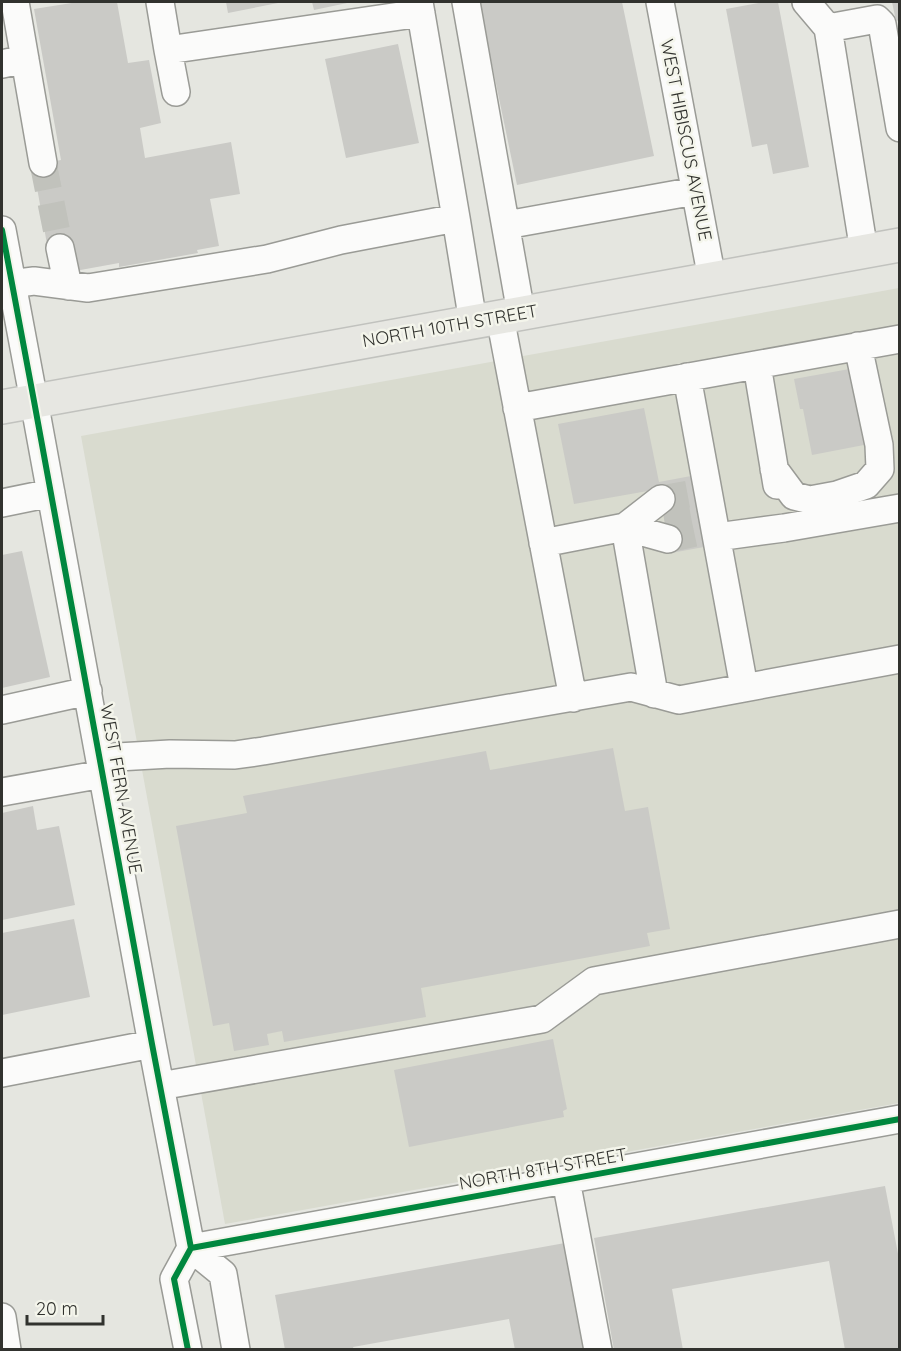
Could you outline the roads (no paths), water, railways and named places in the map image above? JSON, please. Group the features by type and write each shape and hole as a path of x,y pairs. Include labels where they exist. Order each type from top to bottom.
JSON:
{"main road":[{"name":"NORTH 10TH STREET","path":"2,406 900,245"}],"street":[{"path":"15,2 13,61 43,163"},
{"path":"160,2 176,92"},
{"path":"466,2 506,225 498,317"},
{"name":"WEST HIBISCUS AVENUE","path":"660,2 711,279"},
{"path":"806,2 828,28 864,251"},
{"path":"168,50 420,7 456,218 498,317 573,698"},
{"path":"828,28 877,19 882,24 896,81 900,128"},
{"path":"506,225 696,191"},
{"path":"7,284 34,281 88,288 267,258 341,240 456,218"},
{"name":"WEST FERN AVENUE","path":"2,230 7,284 34,401 191,1248"},
{"path":"60,248 68,286"},
{"path":"517,408 900,339"},
{"path":"774,469 794,496 810,500 837,495 866,485 880,469 879,446 858,346"},
{"path":"757,365 784,528"},
{"path":"687,377 704,517 744,687"},
{"path":"2,502 51,494"},
{"path":"704,517 784,528 900,508"},
{"path":"543,543 664,519 625,527"},
{"path":"625,527 654,694"},
{"path":"2,792 101,766 170,754 235,755 263,751 631,687 679,700 900,659"},
{"path":"2,710 88,691"},
{"path":"160,1086 542,1019 594,981 900,924"},
{"path":"2,1073 152,1044"},
{"name":"NORTH 8TH STREET","path":"191,1248 900,1119"},
{"path":"566,1180 598,1350"},
{"path":"188,1350 174,1279 191,1248 223,1274 236,1350"},
{"path":"2,1317 7,1350"}],"tunnel":[{"path":"43,163 60,248"},
{"path":"661,499 694,493"},
{"path":"664,519 698,513"},
{"path":"668,539 701,532"}]}
